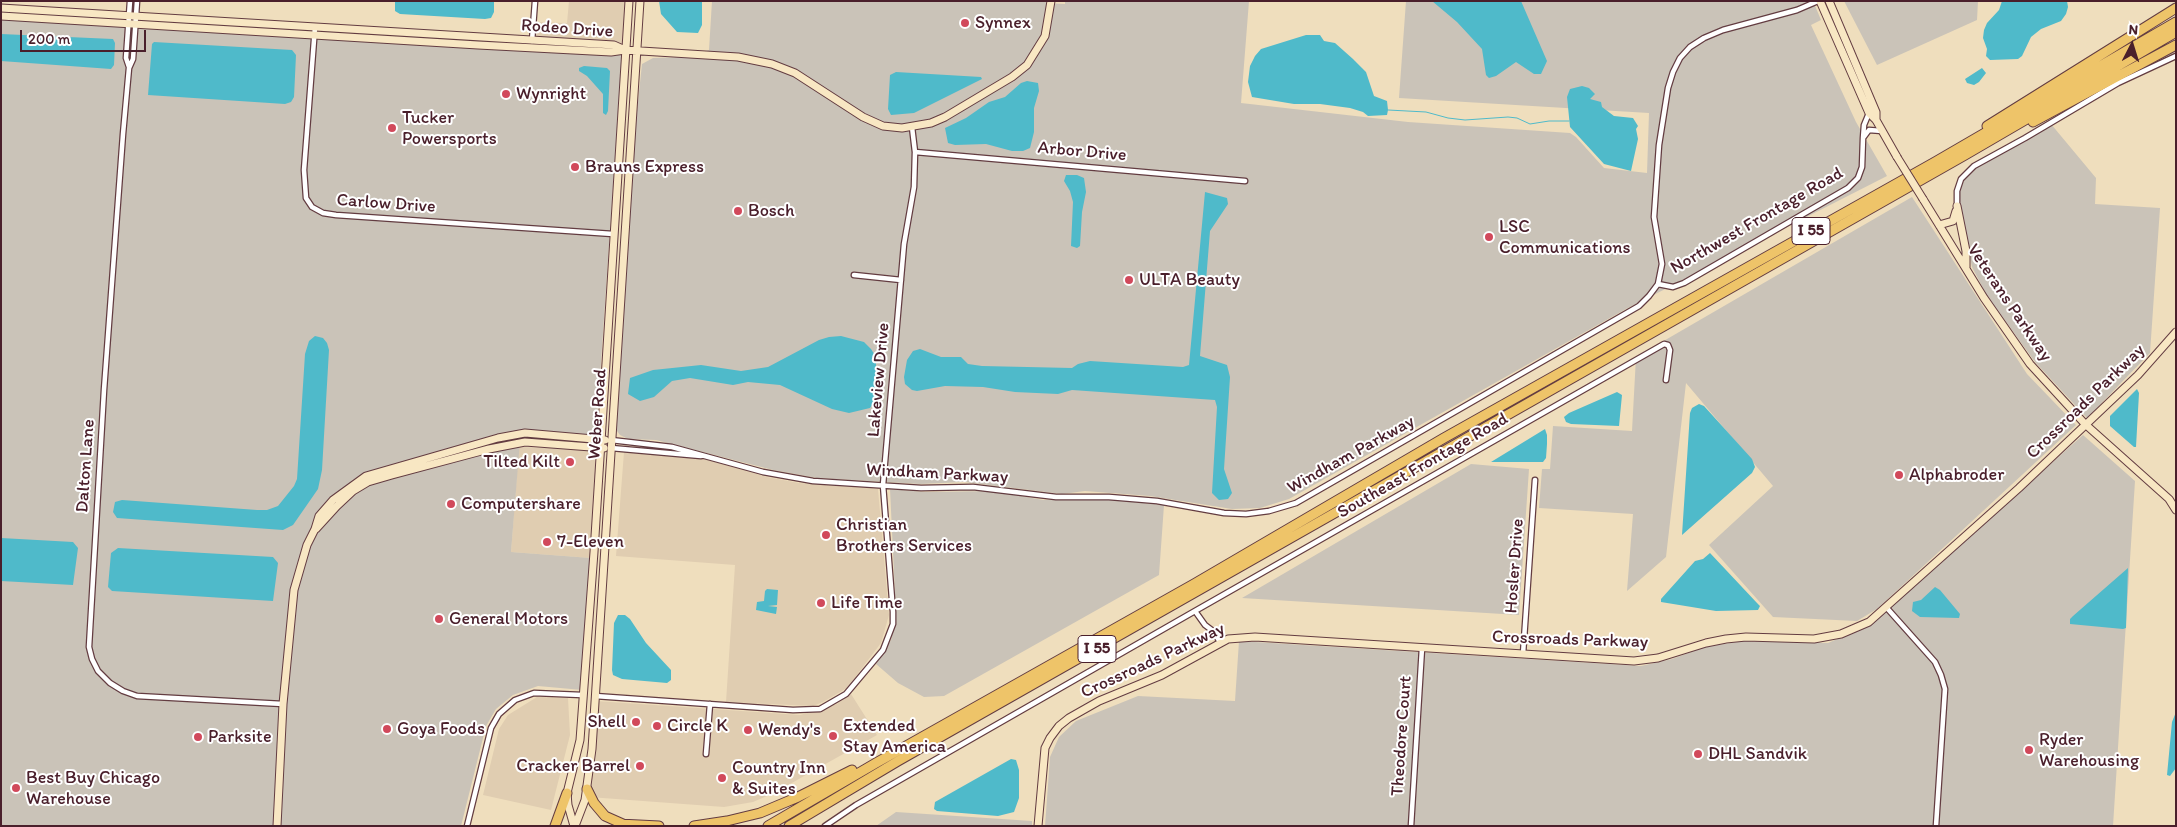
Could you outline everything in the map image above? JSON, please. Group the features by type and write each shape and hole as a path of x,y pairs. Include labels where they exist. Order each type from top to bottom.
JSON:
{"highway":[{"path":"1963,151 1995,120 2176,8"},
{"name":"I 55","path":"789,826 898,761 1963,151 2176,22"},
{"name":"I 55","path":"768,826 876,763 1110,632 1444,438 2176,32"},
{"path":"1963,151 2045,116 2176,45"},
{"path":"794,826 898,761"},
{"path":"694,826 760,813 858,768 876,763"},
{"path":"587,789 594,803 605,816 623,824"},
{"path":"555,826 568,793"},
{"path":"611,826 623,824 659,826"}],"main road":[{"name":"Weber Road","path":"574,826 568,793 580,740 629,1"},
{"name":"Weber Road","path":"574,826 583,808 587,789 595,696 640,1"},
{"name":"Rodeo Drive","path":"1,8 314,35 532,44 614,45 625,50 738,57 760,61 804,78 852,111 875,123 890,127 912,127 931,124 945,117 1012,77 1027,65 1045,36 1051,1"},
{"name":"Veterans Parkway","path":"1819,1 1869,113 1876,120 1984,298 2030,364 2085,424 2173,500 2176,510"},
{"name":"Veterans Parkway","path":"1829,1 1876,112 1876,120"},
{"name":"Rodeo Drive","path":"1,16 315,26 532,44"},
{"path":"1939,225 1953,222 1956,218 1957,206"},
{"path":"1957,206 1966,251 1966,268"},
{"name":"Crossroads Parkway","path":"1038,826 1045,748 1059,726 1099,701 1162,676 1220,642 1240,637 1634,661 1658,658 1706,642 1726,639 1746,637 1826,638 1869,622 2020,488 2138,375 2176,332"},
{"path":"276,826 283,704 294,590 307,545 316,529 320,516 333,500 366,476 498,438 526,434 611,444"}],"street":[{"name":"Dalton Lane","path":"130,1 133,20"},
{"name":"Dalton Lane","path":"137,1 126,58 129,68 88,633 92,659 98,671 110,684 137,696 283,704"},
{"path":"532,44 535,1"},
{"path":"1658,284 1662,264 1654,217 1660,145 1668,88 1680,58 1690,47 1704,38 1724,30 1793,11 1819,1"},
{"name":"Carlow Drive","path":"315,26 304,177 306,198 312,207 323,213 336,215 613,234"},
{"path":"1957,206 1957,191 1961,179 1974,166 2118,83 2176,56"},
{"name":"Northwest Frontage Road","path":"1658,284 1673,287 1684,283 1848,188 1858,178 1862,168 1864,125 1869,113"},
{"name":"Lakeview Drive","path":"595,696 793,710 820,709 846,694 879,655 889,637 893,612 883,485 901,280 912,204 915,152 912,127"},
{"path":"1863,138 1869,130 1882,131"},
{"name":"Arbor Drive","path":"915,152 1245,181"},
{"path":"854,275 901,280"},
{"name":"Windham Parkway","path":"611,444 662,445 794,479 921,488 973,487 1039,496 1096,496 1156,501 1224,513 1246,514 1269,511 1296,503 1320,491 1639,306 1658,284"},
{"name":"Southeast Frontage Road","path":"1195,611 1664,344 1670,350 1666,380"},
{"path":"611,444 705,456"},
{"name":"Hosler Drive","path":"1522,654 1535,480"},
{"path":"1886,607 1935,662 1941,675 1945,702 1936,826"},
{"path":"825,826 856,805 1195,611 1205,625 1213,630 1220,642"},
{"name":"Theodore Court","path":"1410,826 1422,648"},
{"path":"466,826 491,728 500,714 515,700 534,693 582,695"},
{"path":"706,754 710,704"}],"shaded area":[{"path":"569,1 627,1 625,47 531,39 532,22 567,23"},
{"path":"712,1 1046,1 1046,3 1065,4 1065,1 1249,1 1241,103 1408,122 1570,133 1576,137 1604,168 1647,173 1649,113 1399,98 1406,1 1813,1 1821,20 1811,25 1856,122 1887,176 1626,309 1289,499 1260,508 1232,509 1150,496 1085,491 1062,494 964,482 920,484 817,478 773,470 656,440 628,439 620,435 614,427 627,205 642,64 653,58 687,57 709,50"},
{"path":"1844,1 1978,1 1977,20 1877,65"},
{"path":"1,18 622,55 596,435 521,429 511,552 591,558 582,690 538,686 513,695 496,709 486,726 461,826 1,826"},
{"path":"2051,124 2096,178 2095,204 2160,208 2150,353 2087,418 2035,362 1986,294 1972,267 1959,205 1958,194 1967,174 1978,165"},
{"path":"1912,197 2027,374 2076,425 1877,609 1857,621 1773,617 1709,545 1773,486 1686,383 1666,557 1627,591 1633,514 1539,508 1542,469 1550,469 1553,426 1632,431 1636,357"},
{"path":"2083,435 2135,481 2113,826 1045,826 1050,757 1059,737 1076,721 1138,696 1235,701 1239,641 1641,666 1672,659 1705,647 1742,641 1828,643 1865,627 1893,605"},
{"path":"519,447 584,449 591,452 594,456 597,473 591,558 511,552"},
{"path":"624,452 701,458 767,477 799,483 878,489 889,615 881,643 847,688 813,706 726,702 735,565 616,556"},
{"path":"1471,464 1529,469 1519,615 1242,598"},
{"path":"890,489 925,492 993,491 1043,500 1104,499 1164,505 1159,575 944,696 924,697 898,683 876,664 891,640 896,615"},
{"path":"851,694 877,735 774,793 753,802 724,807 589,797 596,701 800,715 837,704"},
{"path":"537,697 568,698 570,735 551,810 483,795 499,729 508,715"},
{"path":"896,812 1032,821 1032,826 876,826"}],"green space":[{"path":"145,21 185,23 303,29 302,31"}],"water":[{"path":"395,1 494,1 494,12 491,18 485,19 400,14 395,11"},
{"path":"659,1 702,1 702,25 698,33 677,32 661,14"},
{"path":"1432,1 1521,1 1547,61 1541,74 1534,74 1516,62 1496,76 1489,78 1486,75 1482,49 1457,22"},
{"path":"2002,1 2067,1 2068,7 2061,21 2041,29 2031,37 2022,56 2018,59 1990,60 1986,56 1987,49 1983,38 1984,30 1987,23 1999,10"},
{"path":"1,34 113,39 115,43 114,65 111,69 1,61"},
{"path":"1306,35 1320,35 1324,41 1335,43 1353,59 1366,72 1374,96 1387,101 1387,115 1368,116 1363,112 1350,108 1320,104 1294,104 1252,97 1248,82 1250,66 1261,49"},
{"path":"154,42 292,50 296,55 294,97 291,102 285,104 148,95 152,44"},
{"path":"584,66 607,68 610,71 608,111 606,115 603,113 603,94 587,76 579,71 579,68"},
{"path":"1982,68 1986,73 1979,82 1974,85 1967,83 1965,79"},
{"path":"896,72 981,77 982,79 914,113 891,115 888,109 890,75"},
{"path":"1027,81 1038,83 1039,91 1034,108 1034,132 1030,148 1023,151 1012,151 986,144 955,145 948,143 945,128 966,118 989,102 1005,97 1021,83"},
{"path":"1582,86 1589,88 1595,94 1590,99 1601,102 1602,107 1614,116 1633,118 1638,126 1636,129 1638,139 1631,171 1604,164 1570,127 1567,97 1570,89"},
{"path":"1066,175 1077,175 1084,178 1086,192 1082,212 1080,246 1077,248 1071,246 1073,202 1070,191 1064,181"},
{"path":"1205,192 1227,198 1228,204 1210,231 1200,356 1227,365 1230,377 1224,469 1232,493 1228,499 1219,500 1212,493 1217,407 1215,400 1072,390 1058,394 1015,392 983,387 945,386 917,391 912,390 905,384 904,377 907,360 913,351 920,349 941,357 961,357 968,364 982,366 1072,368 1078,364 1090,361 1183,367 1189,365"},
{"path":"315,336 323,338 329,350 322,470 318,489 293,525 283,530 117,518 113,512 115,502 122,500 257,510 267,510 278,506 294,486 297,479 305,354 309,341"},
{"path":"841,336 864,342 876,357 876,399 870,408 849,413 832,409 780,385 748,382 733,385 690,378 672,381 654,397 640,401 628,394 630,378 653,370 701,365 741,371 768,367 819,340"},
{"path":"2137,389 2139,393 2136,447 2134,447 2110,426 2110,416"},
{"path":"1617,392 1622,395 1619,426 1571,424 1566,422 1564,417 1569,413"},
{"path":"1699,404 1704,406 1752,459 1755,467 1752,473 1682,535 1690,413 1692,408"},
{"path":"1545,429 1547,444 1546,458 1543,462 1491,462"},
{"path":"1,538 73,542 78,548 73,585 1,581"},
{"path":"118,548 273,557 278,563 273,601 112,591 108,587 111,553"},
{"path":"1710,553 1760,606 1758,610 1716,611 1661,602 1661,599 1695,561 1703,559"},
{"path":"2128,568 2126,628 2070,624 2070,619 2073,616"},
{"path":"1935,587 1940,590 1960,614 1959,618 1920,617 1912,611 1913,602 1921,600"},
{"path":"767,589 778,590 777,605 768,606 777,607 776,614 756,610 757,602 764,601"},
{"path":"618,615 625,615 630,619 646,643 671,670 671,680 667,683 622,679 613,675 614,623"},
{"path":"2176,712 2176,768 2170,776 2167,775 2172,722"},
{"path":"1011,759 1016,760 1019,770 1019,798 1014,812 998,816 937,811 934,809 935,802"}],"waterway":[{"path":"1388,110 1426,112 1465,120 1508,117 1517,118 1530,124 1549,121 1569,121"}],"place":[{"name":"Synnex","path":"965,23"},
{"name":"Wynright","path":"506,94"},
{"name":"Tucker Powersports","path":"392,128"},
{"name":"Brauns Express","path":"575,167"},
{"name":"Bosch","path":"738,211"},
{"name":"LSC Communications","path":"1489,237"},
{"name":"ULTA Beauty","path":"1129,280"},
{"name":"Tilted Kilt","path":"570,462"},
{"name":"Alphabroder","path":"1899,475"},
{"name":"Computershare","path":"451,504"},
{"name":"Christian Brothers Services","path":"826,535"},
{"name":"7-Eleven","path":"547,542"},
{"name":"Life Time","path":"821,603"},
{"name":"General Motors","path":"439,619"},
{"name":"Shell","path":"636,722"},
{"name":"Circle K","path":"657,726"},
{"name":"Goya Foods","path":"387,729"},
{"name":"Wendy's","path":"748,730"},
{"name":"Extended Stay America","path":"833,736"},
{"name":"Parksite","path":"198,737"},
{"name":"Ryder Warehousing","path":"2029,750"},
{"name":"DHL Sandvik","path":"1698,754"},
{"name":"Cracker Barrel","path":"640,766"},
{"name":"Country Inn & Suites","path":"722,778"},
{"name":"Best Buy Chicago Warehouse","path":"16,788"}]}
